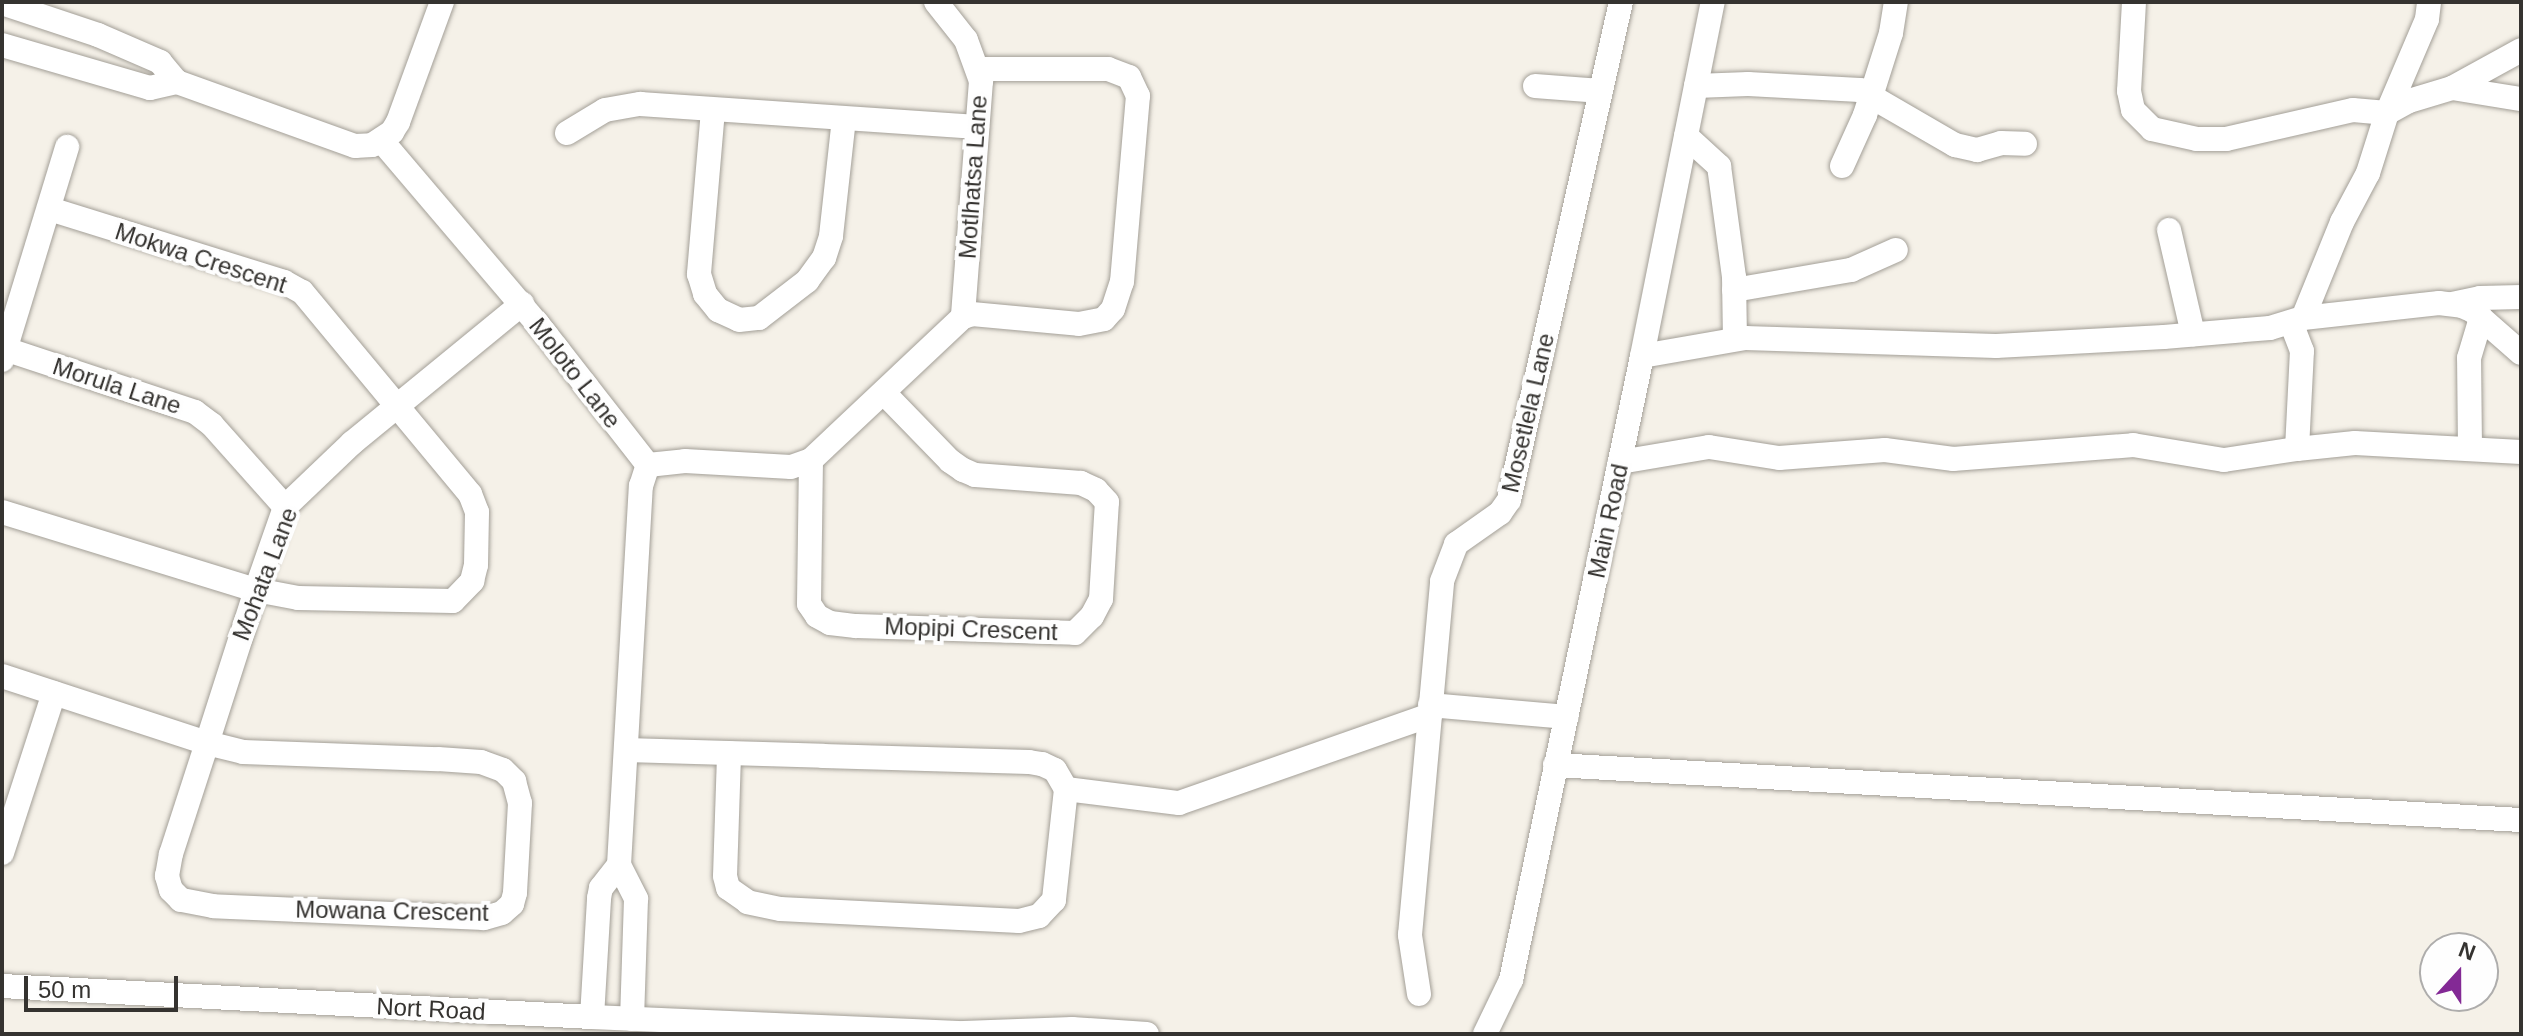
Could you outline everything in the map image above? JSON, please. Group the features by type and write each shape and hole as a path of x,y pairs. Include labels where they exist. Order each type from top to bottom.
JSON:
{"street":[{"path":"2,3 98,35 160,62 177,82 355,146 372,145 381,140 398,122 442,2"},
{"name":"Motlhatsa Lane","path":"936,2 966,40 979,69 963,317"},
{"name":"Mosetlela Lane","path":"1419,994 1410,935 1447,560 1456,544 1500,513 1509,500 1621,2"},
{"name":"Main Road","path":"1485,1034 1511,980 1713,2"},
{"path":"1842,166 1859,133 1891,33 1896,2"},
{"path":"2134,2 2129,91 2133,110 2152,129 2197,139 2226,139 2344,111 2387,113 2409,101 2452,88 2521,50"},
{"path":"2297,449 2302,351 2297,321 2368,173 2387,113 2427,19 2429,2"},
{"path":"35,54 45,17"},
{"path":"2,45 150,88 177,82"},
{"path":"632,1019 636,899 619,865 641,486 648,465 685,461 791,467 811,460 963,317 972,314 1079,324 1104,319 1113,309 1121,291 1138,96 1129,77 1108,69 979,69"},
{"path":"1535,86 1601,91"},
{"path":"1696,86 1838,86 1860,90 1955,145 1977,150 2001,143 2025,144"},
{"path":"2452,88 2521,99"},
{"path":"567,133 605,110 640,104 977,127"},
{"path":"713,110 699,274 705,294 718,310 739,320 759,318 807,281 824,258 831,236 844,119"},
{"path":"1686,136 1719,166 1734,290 1735,339"},
{"name":"Moloto Lane","path":"381,140 522,304 648,465"},
{"path":"4,354 67,147"},
{"name":"Mokwa Crescent","path":"49,209 284,282 318,308 470,494 477,512 472,581 453,601 298,598 256,590"},
{"path":"2169,230 2193,334"},
{"path":"1734,290 1851,270 1896,250"},
{"path":"1642,356 1735,339 1773,337 1996,346 2193,334 2480,298 2521,297"},
{"name":"Mohata Lane","path":"171,890 167,876 171,854 285,507 298,492 398,406 522,304"},
{"path":"2451,304 2481,318 2521,353"},
{"path":"2470,449 2469,358 2481,318"},
{"name":"Morula Lane","path":"4,354 195,412 212,425 285,507"},
{"name":"Mopipi Crescent","path":"811,460 809,604 817,616 830,623 856,626 1075,633 1092,616 1101,599 1107,502 1096,490 1081,483 975,475 963,470 950,461 884,393"},
{"path":"1620,462 1709,447 1779,458 1885,450 1953,459 2133,445 2224,460 2355,443 2521,452"},
{"path":"2,512 256,590"},
{"path":"2,676 207,743"},
{"path":"2,853 54,693"},
{"path":"1066,789 1179,803 1430,710 1566,717"},
{"name":"Mowana Crescent","path":"171,890 181,900 213,906 484,918 502,913 512,904 515,893 520,803 514,781 503,770 481,762 243,752 207,743"},
{"path":"626,750 729,753 1029,762 1055,770 1066,789 1057,891 1039,916 1019,921 762,907 728,888 725,876 729,753"},
{"path":"1555,765 2521,820"},
{"path":"592,1017 594,951 601,888 619,865"},
{"path":"594,951 635,953"},
{"path":"2,986 2,996"},
{"name":"Nort Road","path":"2,986 964,1033 1072,1029 1147,1034"}]}
